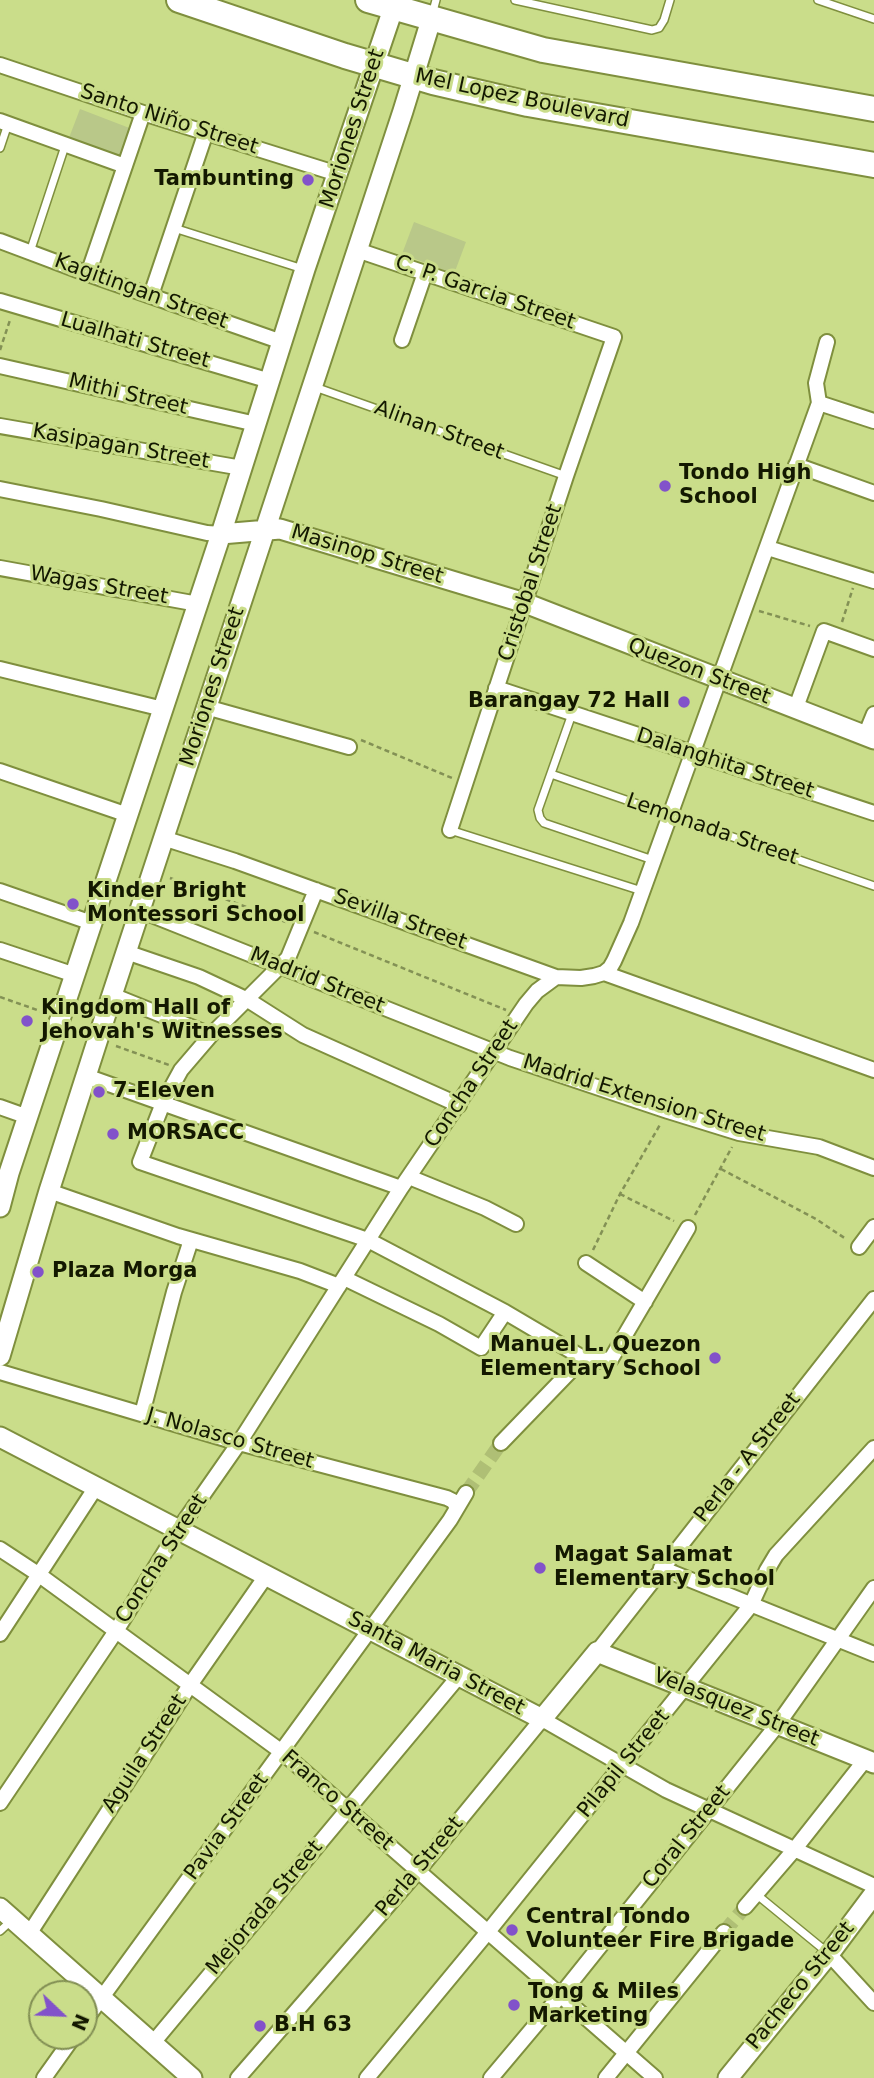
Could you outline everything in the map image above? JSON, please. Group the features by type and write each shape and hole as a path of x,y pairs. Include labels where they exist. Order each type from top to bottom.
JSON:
{"highway":[{"name":"Mel Lopez Boulevard","path":"178,0 414,77 528,104 874,165"},
{"path":"368,0 434,10 543,50 874,109"}],"main road":[{"name":"Moriones Street","path":"0,1207 5,1171 28,1117 93,923 305,270 395,4"},
{"name":"Moriones Street","path":"0,1356 49,1191 139,910 434,10"},
{"name":"Masinop Street","path":"221,534 280,529 525,603"},
{"name":"Quezon Street","path":"525,603 870,738"},
{"name":"Santa Maria Street","path":"0,1437 542,1720"},
{"name":"Velasquez Street","path":"597,1651 869,1759"},
{"name":"Perla Street","path":"542,1720 597,1651"},
{"name":"Pacheco Street","path":"728,2078 874,1894"},
{"path":"4,1920 29,1934 192,2078"}],"street":[{"name":"Santo Niño Street","path":"0,65 338,174"},
{"path":"88,274 143,113"},
{"path":"4,122 125,166"},
{"path":"151,295 206,132"},
{"name":"Kagitingan Street","path":"0,241 282,342"},
{"name":"C. P. Garcia Street","path":"357,250 614,337"},
{"path":"402,340 425,273"},
{"name":"Lualhati Street","path":"0,301 270,381"},
{"name":"Cristobal Street","path":"450,830 614,337"},
{"path":"556,977 581,978 604,973 614,961 643,891 820,403 816,383 827,342"},
{"name":"Mithi Street","path":"0,366 256,424"},
{"path":"820,403 874,421"},
{"name":"Kasipagan Street","path":"0,426 242,468"},
{"path":"796,465 874,493"},
{"name":"Masinop Street","path":"0,489 221,534"},
{"path":"768,548 874,581"},
{"name":"Wagas Street","path":"0,568 198,604"},
{"path":"795,710 830,633 874,649"},
{"path":"0,669 163,709"},
{"name":"Dalanghita Street","path":"496,688 874,813"},
{"path":"206,707 349,747"},
{"path":"870,738 874,714"},
{"path":"0,771 128,815"},
{"name":"Sevilla Street","path":"163,838 556,977"},
{"path":"316,890 288,958 211,1035 181,1070 163,1103 140,1162 368,1240 505,1312 583,1358 598,1361 611,1359 688,1228"},
{"path":"0,891 93,923"},
{"name":"Madrid Street","path":"139,910 495,1052"},
{"path":"0,950 75,975"},
{"path":"126,952 199,977 248,1000 303,1035 459,1105"},
{"path":"604,973 874,1070"},
{"name":"Concha Street","path":"0,1803 116,1631 179,1529 239,1443 405,1183 526,1004 537,991 556,977"},
{"path":"112,995 211,1035"},
{"name":"Madrid Extension Street","path":"495,1052 574,1081 739,1133 819,1147 874,1168"},
{"path":"86,1076 485,1208 516,1224"},
{"path":"0,1107 28,1117"},
{"path":"49,1191 191,1240 341,1282 439,1324 481,1348 505,1312"},
{"path":"859,1247 874,1227"},
{"path":"142,1414 174,1292 191,1240"},
{"path":"586,1263 645,1302"},
{"name":"Perla - A Street","path":"597,1651 874,1299"},
{"path":"501,1443 583,1358"},
{"name":"J. Nolasco Street","path":"0,1373 239,1443 447,1498 457,1507"},
{"name":"Pilapil Street","path":"367,2078 623,1766 751,1605 776,1555 874,1448"},
{"path":"0,1634 96,1487"},
{"name":"Pavia Street","path":"98,2002 450,1520 466,1493"},
{"name":"Franco Street","path":"0,1549 282,1752 655,2078"},
{"path":"661,1568 874,1654"},
{"name":"Aguila Street","path":"29,1934 190,1685 266,1576"},
{"name":"Coral Street","path":"491,2078 778,1724 874,1588"},
{"name":"Mejorada Street","path":"152,2044 459,1676"},
{"name":"Santa Maria Street","path":"542,1720 666,1790 874,1886"},
{"name":"Perla Street","path":"239,2078 417,1872 542,1720"},
{"path":"745,1907 869,1759"},
{"path":"606,2078 724,1932"},
{"path":"829,1954 874,2003"},
{"path":"44,2078 64,2050"}],"lane":[{"path":"515,0 652,30 659,27 664,20 670,0"},
{"path":"818,0 874,19"},
{"path":"0,148 4,122"},
{"path":"30,252 65,146"},
{"path":"174,228 305,270"},
{"name":"Alinan Street","path":"312,386 566,476"},
{"path":"572,713 538,815 544,823 654,860"},
{"name":"Lemonada Street","path":"551,774 874,886"},
{"path":"450,830 643,891"},
{"path":"756,1893 829,1954"}],"path":[{"path":"0,350 15,306"},
{"path":"746,607 830,633 857,575"},
{"path":"349,747 352,739 358,739 465,783"},
{"path":"166,876 507,1010"},
{"path":"0,997 61,1018"},
{"path":"114,1045 181,1070"},
{"path":"586,1263 620,1194 668,1111"},
{"path":"620,1194 688,1228 739,1133"},
{"path":"720,1169 816,1219 859,1247"}],"green space":[{"path":"80,109 132,129 119,162 67,143"},
{"path":"414,222 466,242 454,274 402,254"}],"tunnel":[{"path":"466,1493 501,1443"},
{"path":"724,1932 745,1907"}],"place":[{"name":"Tambunting","path":"308,180"},
{"name":"Tondo High School","path":"665,486"},
{"name":"Barangay 72 Hall","path":"684,702"},
{"name":"Kinder Bright Montessori School","path":"73,904"},
{"name":"Kingdom Hall of Jehovah's Witnesses","path":"27,1021"},
{"name":"7-Eleven","path":"99,1092"},
{"name":"MORSACC","path":"113,1134"},
{"name":"Plaza Morga","path":"38,1272"},
{"name":"Manuel L. Quezon Elementary School","path":"715,1358"},
{"name":"Magat Salamat Elementary School","path":"540,1568"},
{"name":"Central Tondo Volunteer Fire Brigade","path":"512,1930"},
{"name":"Tong & Miles Marketing","path":"514,2005"},
{"name":"B.H 63","path":"260,2026"}]}
